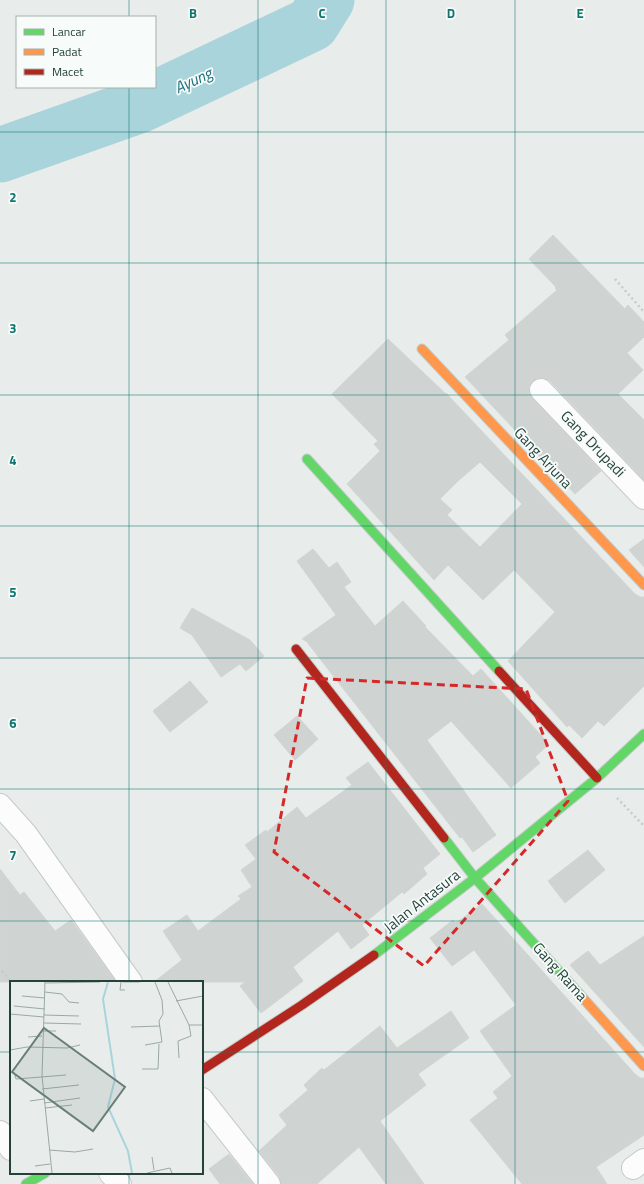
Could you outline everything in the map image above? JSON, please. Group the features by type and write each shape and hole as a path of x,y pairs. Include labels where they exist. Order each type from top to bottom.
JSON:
{"street":[{"name":"Gang Arjuna","path":"422,349 644,585"},
{"name":"Gang Drupadi","path":"541,390 644,498"},
{"path":"307,459 597,778"},
{"name":"Gang Rama","path":"296,649 475,878 644,1066"},
{"name":"Jalan Antasura","path":"203,1069 302,1005 368,959 475,878 597,778 644,734"},
{"path":"0,805 26,834 130,981"},
{"path":"203,1100 269,1184"},
{"path":"0,1132 10,1147"},
{"path":"111,1174 120,1184"}],"path":[{"path":"615,279 644,312"},
{"path":"597,778 644,826"},
{"path":"2,971 10,981"}],"highlighted area":[{"path":"307,678 526,689 568,801 424,966 274,852"}],"building":[{"path":"553,235 625,309 628,305 644,322 644,337 627,353 643,370 618,394 644,420 644,480 550,381 544,378 538,378 529,386 529,393 532,398 601,471 575,494 465,377 509,340 505,335 557,290 555,288 556,287 529,259"},
{"path":"388,339 446,393 635,594 640,597 644,597 644,686 604,726 598,721 582,738 569,725 567,727 508,661 555,612 514,570 483,600 448,565 434,580 347,484 380,451 374,444 378,441 332,394","holes":["480,462 522,504 480,547 447,515 452,510 440,499"]},
{"path":"644,539 644,567 629,550"},
{"path":"313,549 329,568 337,562 351,582 344,587 375,626 403,601 426,626 425,627 473,676 481,669 549,744 535,757 540,763 511,788 451,721 427,740 496,835 473,852 462,837 460,838 306,641 302,639 336,615 297,561"},
{"path":"192,608 250,640 264,656 246,671 240,664 221,677 192,635 180,628"},
{"path":"190,681 208,702 170,732 153,711"},
{"path":"297,716 318,739 295,760 274,735"},
{"path":"368,762 440,854 423,868 427,874 404,894 402,892 362,925 369,935 351,949 338,931 293,967 303,981 261,1013 240,986 245,982 155,981 182,960 163,931 187,915 198,931 241,899 238,896 252,887 241,870 256,859 245,845 266,830 267,832 297,807 306,818 352,785 346,778"},
{"path":"588,850 605,870 565,903 548,881"},
{"path":"0,869 20,895 24,892 55,931 71,920 115,981 10,981 0,982"},
{"path":"482,904 635,1074 640,1078 644,1078 644,1135 596,1167 607,1184 522,1184 470,1120 498,1098 493,1092 512,1076 480,1031 516,1005 474,950 452,966 430,938 453,920 456,923"},
{"path":"644,936 644,1047 570,965 588,951 600,965"},
{"path":"451,1011 469,1038 418,1074 426,1085 380,1121 424,1184 386,1184 359,1147 317,1184 281,1184 279,1176 259,1151 287,1125 279,1115 308,1090 304,1085 322,1068 324,1070 380,1026 397,1048"},
{"path":"229,1154 253,1184 220,1184 209,1169"}],"waterway":[{"name":"Ayung","path":"0,155 141,105 312,24 327,0"}],"traffic: fast":[{"path":"307,459 499,671"},
{"path":"374,955 475,878 597,778 644,734"},
{"path":"444,838 475,878 582,997"},
{"path":"26,1184 43,1174"}],"traffic: slow":[{"path":"422,349 644,585"},
{"path":"582,997 644,1066"}],"traffic: jam":[{"path":"296,649 444,838"},
{"path":"499,671 597,778"},
{"path":"203,1069 302,1005 374,955"}]}
